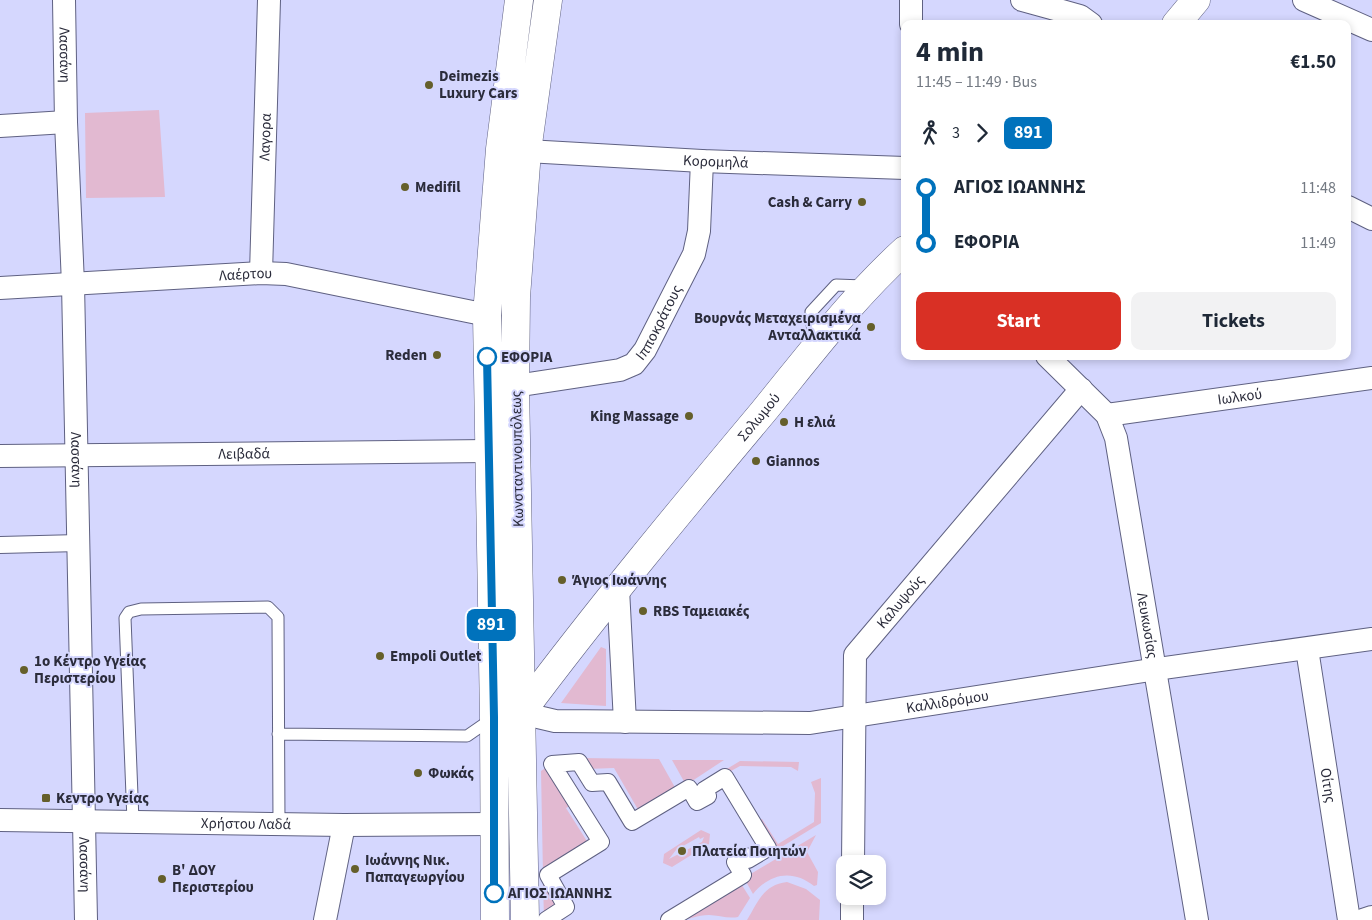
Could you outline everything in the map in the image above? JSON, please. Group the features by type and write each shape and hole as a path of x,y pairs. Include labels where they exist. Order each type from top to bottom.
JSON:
{"main road":[{"name":"Κωνσταντινουπόλεως","path":"495,920 493,824 494,717 487,315 500,149 519,0"},
{"name":"Κωνσταντινουπόλεως","path":"525,920 515,386 516,297 527,151 548,0"},
{"path":"1179,20 1196,0"},
{"name":"Σολωμού","path":"521,713 569,649 814,350 869,286 901,254"},
{"path":"494,717 521,713"}],"street":[{"name":"Λασσάνη","path":"64,0 66,122 73,284 86,920"},
{"name":"Λαγορα","path":"261,273 269,0"},
{"path":"911,0 911,20"},
{"path":"1022,0 1080,16 1086,20"},
{"path":"1304,0 1349,20"},
{"path":"1351,21 1372,30"},
{"path":"0,126 66,122"},
{"name":"Κορομηλά","path":"527,151 702,161 901,168"},
{"name":"Ιπποκράτους","path":"515,386 620,370 634,364 645,350 694,254 698,232 702,161"},
{"path":"1351,208 1372,218"},
{"name":"Λαέρτου","path":"0,288 261,273 286,274 487,315"},
{"name":"Λευκωσίας","path":"1051,360 1107,415 1116,438 1157,669 1198,920"},
{"name":"Ιωλκού","path":"1107,415 1372,378"},
{"name":"Καλυψούς","path":"853,855 855,654 1080,389"},
{"name":"Λειβαδά","path":"0,456 488,451"},
{"path":"0,545 79,543"},
{"path":"618,590 625,722"},
{"name":"Καλλιδρόμου","path":"521,713 555,721 810,723 1157,669 1372,639"},
{"name":"Οίτης","path":"1307,649 1349,920"},
{"path":"546,920 566,907 548,876 601,842 552,764 579,762 592,783 608,782 632,822 689,788 698,802 708,796 704,790 724,778 768,848 748,860 746,856 736,862 743,875 669,920"},
{"name":"Χρήστου Λαδά","path":"0,820 279,822 344,825 493,824"},
{"path":"325,920 344,825"},
{"path":"852,905 852,920"},
{"path":"1363,920 1372,917"}],"lane":[{"path":"133,821 125,618 130,612 141,609 268,607 278,617 279,822"},
{"path":"278,734 467,736 494,717"}],"shaded area":[{"path":"159,110 165,197 86,198 85,113"},
{"path":"601,647 606,649 606,706 561,703"},
{"path":"580,758 659,759 677,791 640,813 614,768 587,769"},
{"path":"672,760 724,760 686,785"},
{"path":"740,761 799,762 798,771 791,767 740,766 731,771 743,790 737,793 725,774 692,790"},
{"path":"550,765 574,804 566,808 590,846 543,875 541,771"},
{"path":"821,778 821,823 742,871 772,849 756,822 762,819 778,844 814,822 815,793 811,782"},
{"path":"701,830 710,834 709,844 672,867 663,863 664,854","holes":["699,837 700,839 704,837 702,842 669,859 676,850"]},
{"path":"816,835 807,852 818,872 817,885 814,886 798,877 782,876 767,882 753,894 744,878"},
{"path":"548,880 563,907 544,918 543,883"},
{"path":"740,882 750,898 738,917 709,915 676,920"},
{"path":"787,882 806,889 820,900 819,920 747,920 762,895 772,887"}],"bus line":[{"name":"891","path":"487,357 494,717 494,893"}],"place":[{"name":"Deimezis Luxury Cars","path":"429,85"},
{"name":"Medifil","path":"405,187"},
{"name":"Cash & Carry","path":"862,202"},
{"name":"Βουρνάς Μεταχειρισμένα Ανταλλακτικά","path":"871,327"},
{"name":"Reden","path":"437,355"},
{"name":"ΕΦΟΡΙΑ","path":"487,357"},
{"name":"King Massage","path":"689,416"},
{"name":"Η ελιά","path":"784,422"},
{"name":"Giannos","path":"756,461"},
{"name":"Άγιος Ιωάννης","path":"562,580"},
{"name":"RBS Ταμειακές","path":"643,611"},
{"name":"Empoli Outlet","path":"380,656"},
{"name":"1ο Κέντρο Υγείας Περιστερίου","path":"24,670"},
{"name":"Φωκάς","path":"418,773"},
{"name":"Κεντρο Υγείας","path":"46,798"},
{"name":"Πλατεία Ποιητών","path":"682,851"},
{"name":"Ιωάννης Νικ. Παπαγεωργίου","path":"355,869"},
{"name":"Β' ΔΟΥ Περιστερίου","path":"162,879"},
{"name":"ΑΓΙΟΣ ΙΩΑΝΝΗΣ","path":"494,893"}]}
